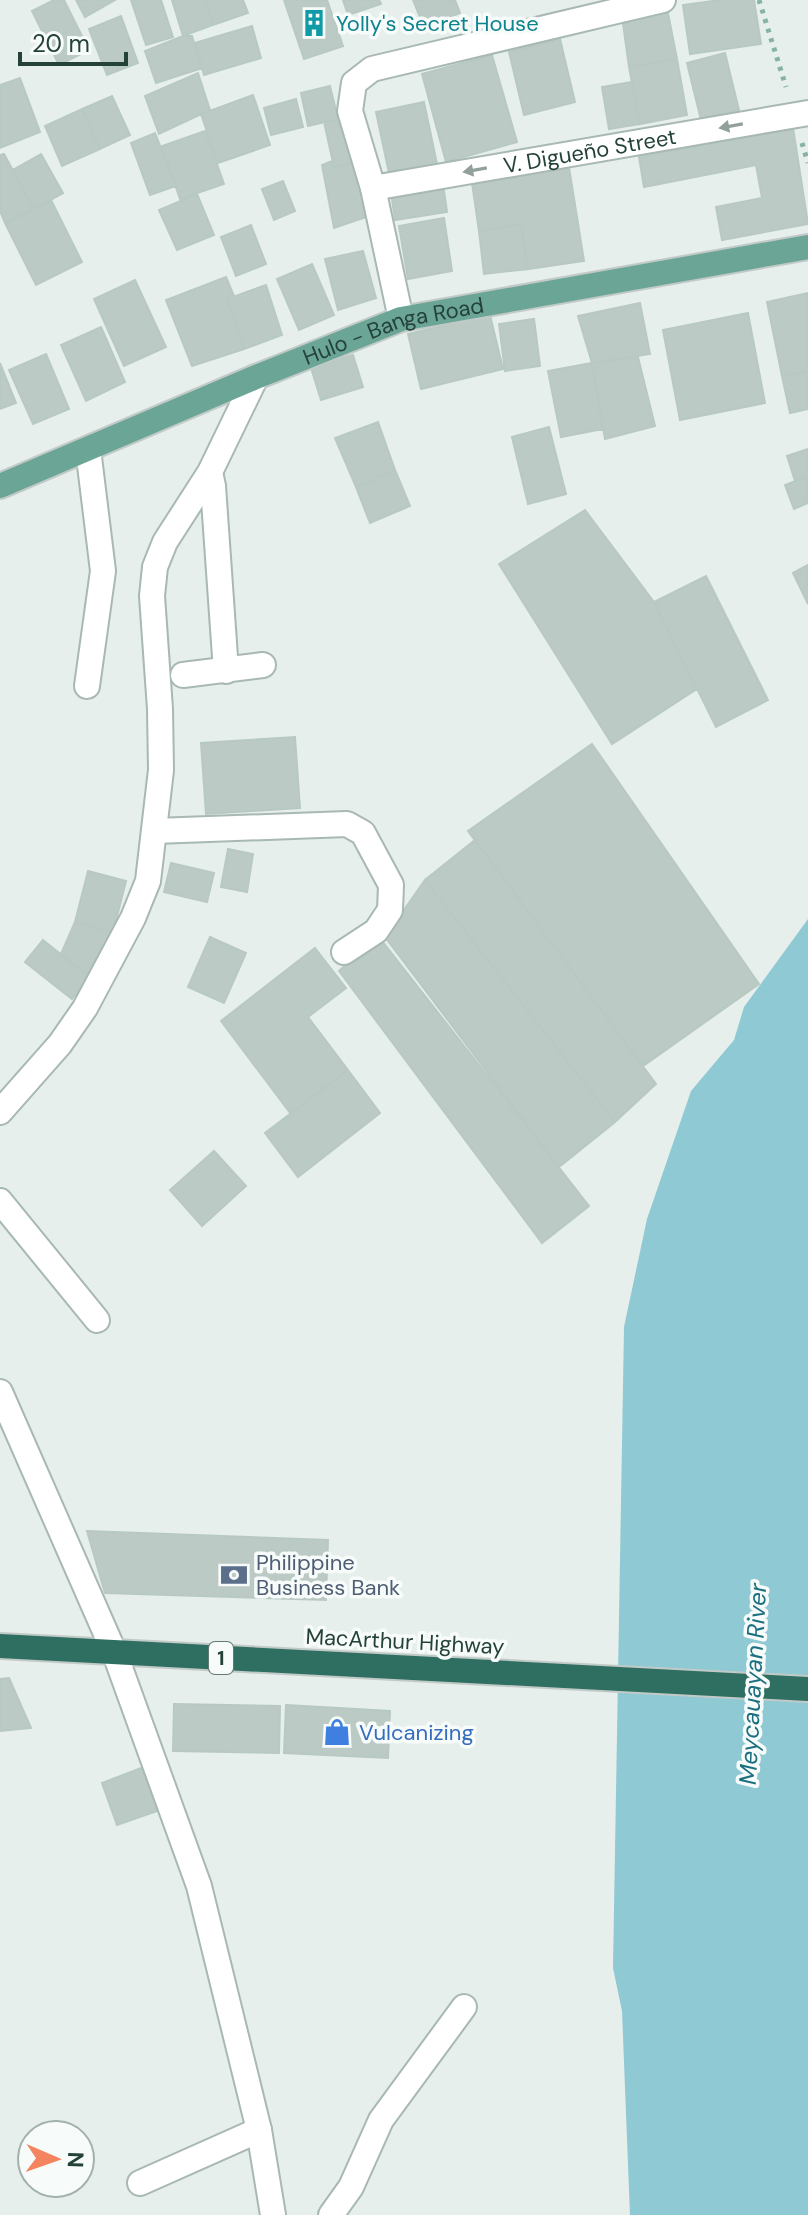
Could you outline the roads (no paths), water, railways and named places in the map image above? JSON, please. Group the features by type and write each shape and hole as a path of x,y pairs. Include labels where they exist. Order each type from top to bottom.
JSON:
{"highway":[{"name":"MacArthur Highway","path":"0,1646 808,1689"}],"main road":[{"name":"Hulo - Banga Road","path":"0,486 401,319 808,247"}],"street":[{"path":"401,319 373,188 350,111 354,83 372,69 663,0"},
{"name":"V. Digueño Street","path":"373,188 801,114"},
{"path":"0,1112 60,1044 110,965 148,881 161,770 152,596 155,567 165,542 210,472 256,377"},
{"path":"87,686 103,571 88,449"},
{"path":"210,472 226,671"},
{"path":"183,675 263,665"},
{"path":"155,831 347,824 363,833 391,885 390,910 376,931 344,952"},
{"path":"0,1201 97,1320"},
{"path":"0,1392 115,1654 199,1886 259,2130 273,2215"},
{"path":"331,2215 351,2187 381,2120 464,2007"},
{"path":"140,2183 259,2130"}],"water":[{"name":"Meycauayan River","path":"808,919 808,2215 630,2215 622,2011 613,1968 624,1327 647,1219 691,1091 734,1040 744,1007"}],"place":[{"name":"Yolly's Secret House","path":"314,23"},
{"name":"Philippine Business Bank","path":"234,1575"},
{"name":"Vulcanizing","path":"337,1732"}]}
